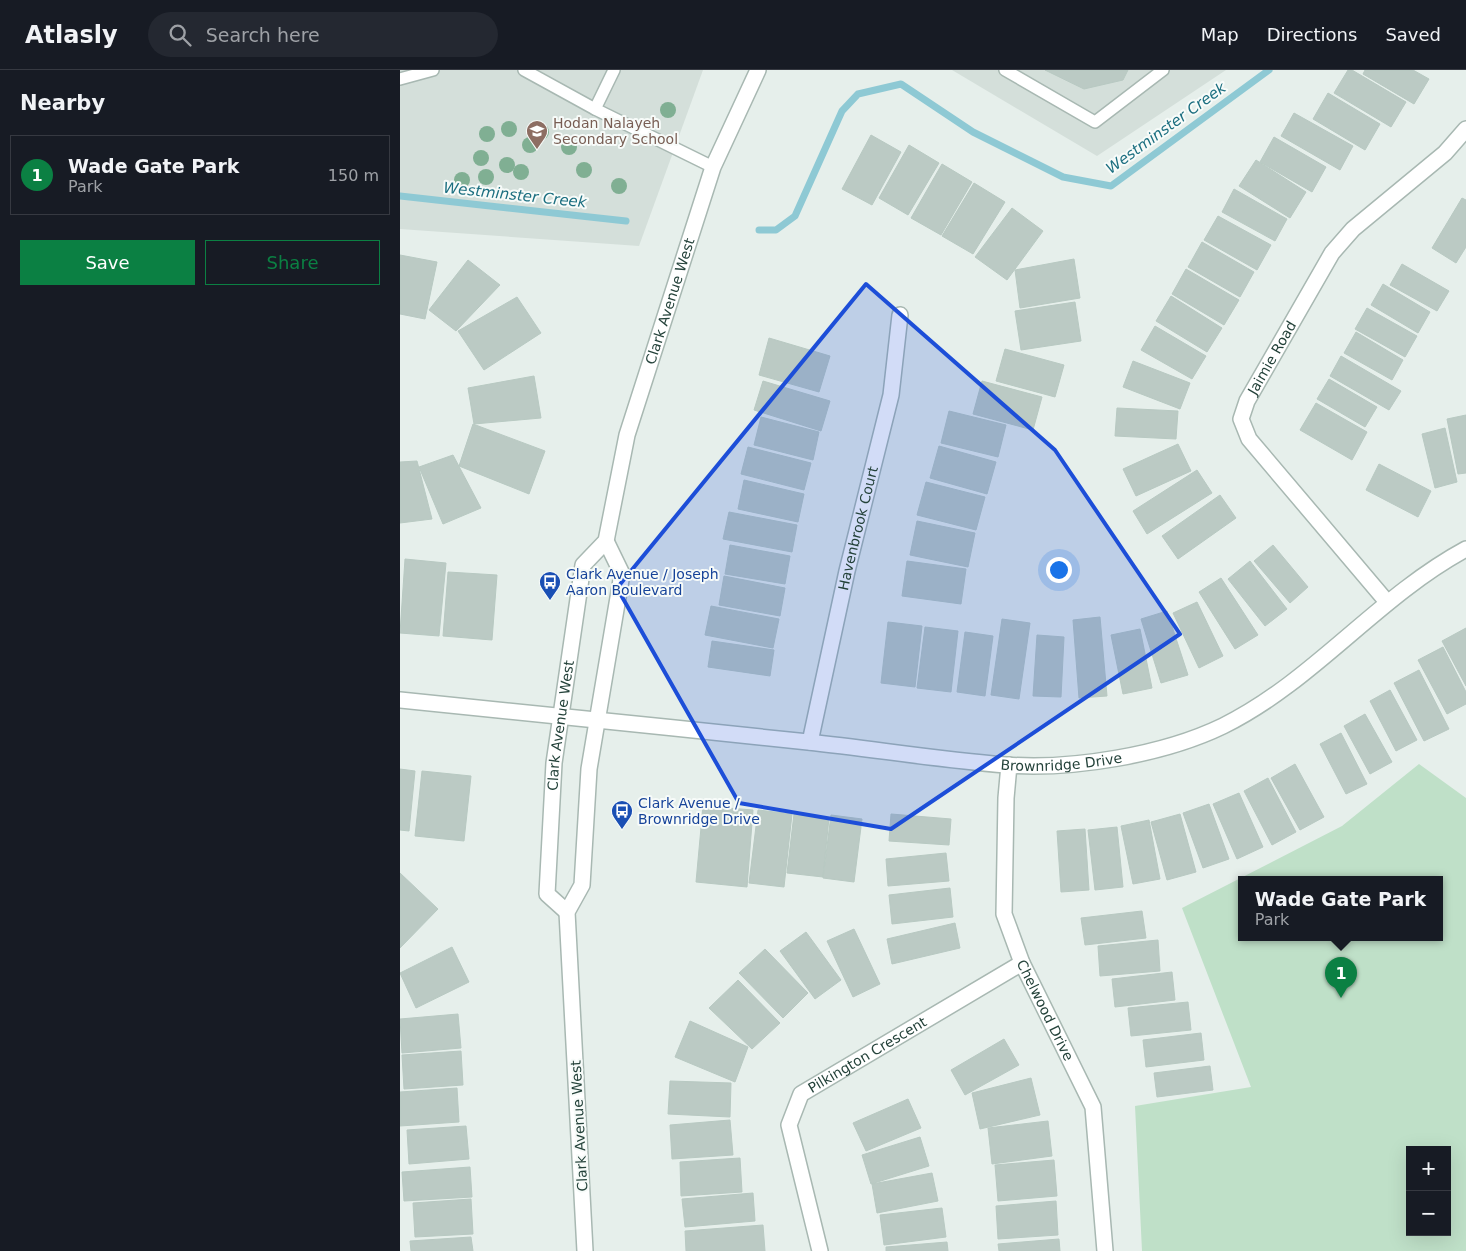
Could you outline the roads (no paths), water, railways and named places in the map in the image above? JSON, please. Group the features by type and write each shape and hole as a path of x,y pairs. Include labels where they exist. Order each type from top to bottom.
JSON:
{"street":[{"name":"Clark Avenue West","path":"585,1251 567,912 547,894 554,763 560,716 584,565 606,541 627,435 713,167 758,70"},
{"name":"Jaimie Road","path":"1387,602 1249,439 1241,419 1247,401 1332,253 1353,229 1445,153 1466,128"},
{"name":"Havenbrook Court","path":"810,742 847,571 891,395 900,315"},
{"path":"567,912 582,884 588,780 596,720 622,574 606,541"},
{"name":"Brownridge Drive","path":"400,700 810,742 1009,765 1081,763 1160,751 1222,726 1278,694 1329,654 1387,602 1447,559 1466,548"},
{"name":"Chelwood Drive","path":"1009,765 1006,798 1004,914 1022,963 1093,1107 1105,1251"},
{"name":"Pilkington Crescent","path":"820,1251 790,1125 801,1094 1022,963"}],"lane":[{"path":"400,78 433,70"},
{"path":"524,70 713,167"},
{"path":"595,108 614,70"},
{"path":"1005,70 1094,122 1163,70"}],"waterway":[{"name":"Westminster Creek","path":"759,230 776,230 795,216 842,111 858,94 901,84 973,132 1063,177 1111,186 1269,70"},
{"name":"Westminster Creek","path":"400,196 626,221"}],"place":[{"name":"Hodan Nalayeh Secondary School","path":"537,150"},
{"name":"Clark Avenue / Joseph Aaron Boulevard","path":"550,601"},
{"name":"Clark Avenue / Brownridge Drive","path":"622,830"},
{"name":"Wade Gate Park","path":"1341,998"}]}
